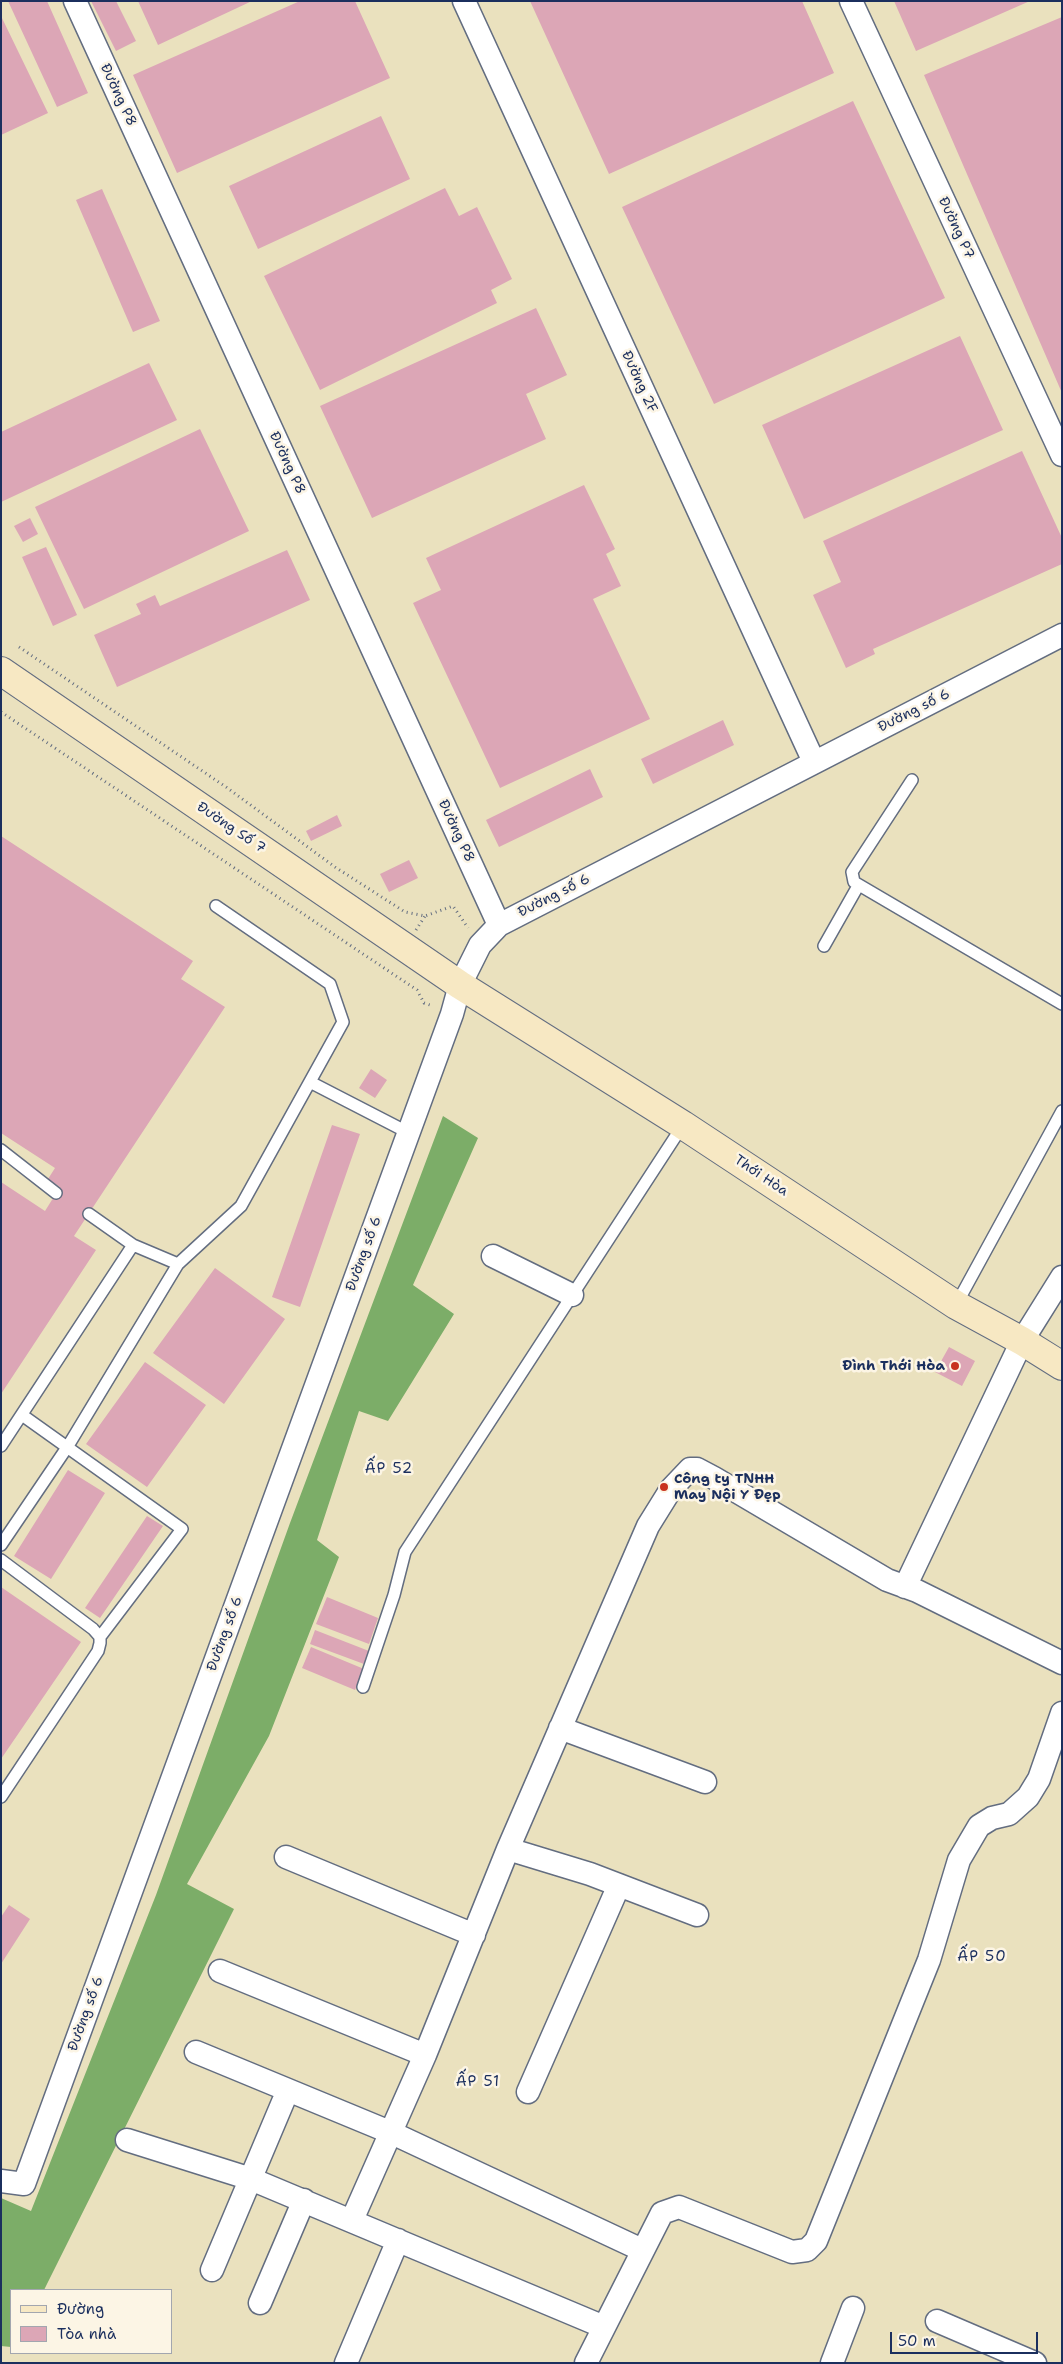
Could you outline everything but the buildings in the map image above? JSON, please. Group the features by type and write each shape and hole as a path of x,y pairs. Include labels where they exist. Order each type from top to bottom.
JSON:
{"street":[{"name":"Đường P8","path":"75,1 498,925"},
{"name":"Đường 2F","path":"464,1 814,762"},
{"name":"Đường P7","path":"851,1 1062,455"},
{"name":"Đường số 6","path":"1,2182 24,2184 452,1014 460,984 480,945 498,925 1062,635"},
{"name":"Đường Số 7","path":"1,671 460,984"},
{"name":"Thới Hòa","path":"460,984 683,1124 956,1305 1022,1341 1062,1366"},
{"path":"492,1256 572,1296"},
{"path":"906,1587 1022,1341 1062,1277"},
{"path":"352,2220 392,2133 508,1849 648,1526 671,1489 690,1469 697,1469 714,1478 887,1580 906,1587 1062,1663"},
{"path":"586,2363 662,2213 679,2207 792,2252 808,2250 816,2241 930,1960 959,1860 979,1826 992,1818 1009,1814 1028,1797 1039,1779 1062,1713"},
{"path":"560,1728 706,1782"},
{"path":"508,1849 619,1885 696,1915"},
{"path":"286,1857 474,1935"},
{"path":"528,2092 619,1885"},
{"path":"220,1971 425,2055"},
{"path":"196,2052 392,2133 642,2250"},
{"path":"212,2270 288,2090"},
{"path":"128,2140 251,2179 604,2327"},
{"path":"260,2303 304,2200"},
{"path":"346,2363 398,2240"},
{"path":"832,2363 853,2308"},
{"path":"937,2321 1035,2363"}],"lane":[{"path":"912,780 852,872 854,882 1062,1004"},
{"path":"824,946 858,886"},
{"path":"1,1545 68,1446 178,1264 242,1206 344,1022 330,984 216,906"},
{"path":"310,1082 409,1132"},
{"path":"956,1305 1062,1111"},
{"path":"362,1687 394,1596 405,1552 683,1124"},
{"path":"1,1150 56,1193"},
{"path":"89,1214 133,1245 178,1264"},
{"path":"1,1446 133,1245"},
{"path":"1,1797 98,1651 100,1637 182,1528 22,1415"},
{"path":"1,1560 100,1637"}],"path":[{"path":"19,647 226,787 335,867 405,912 425,916 453,906 480,945"},
{"path":"1,712 417,990 424,1003 452,1014"}],"green space":[{"path":"443,1116 478,1138 413,1285 454,1314 388,1421 359,1411 317,1540 339,1557 269,1736 187,1884 234,1909 44,2289 10,2289 10,2347 1,2346 1,2198 31,2211 156,1895 290,1523"}],"place":[{"name":"Đình Thới Hòa","path":"955,1366"},
{"name":"Công ty TNHH May Nội Y Đẹp","path":"664,1487"}],"district":[{"name":"ẤP 52","path":"389,1469"},
{"name":"ẤP 50","path":"982,1957"},
{"name":"ẤP 51","path":"478,2082"}]}
